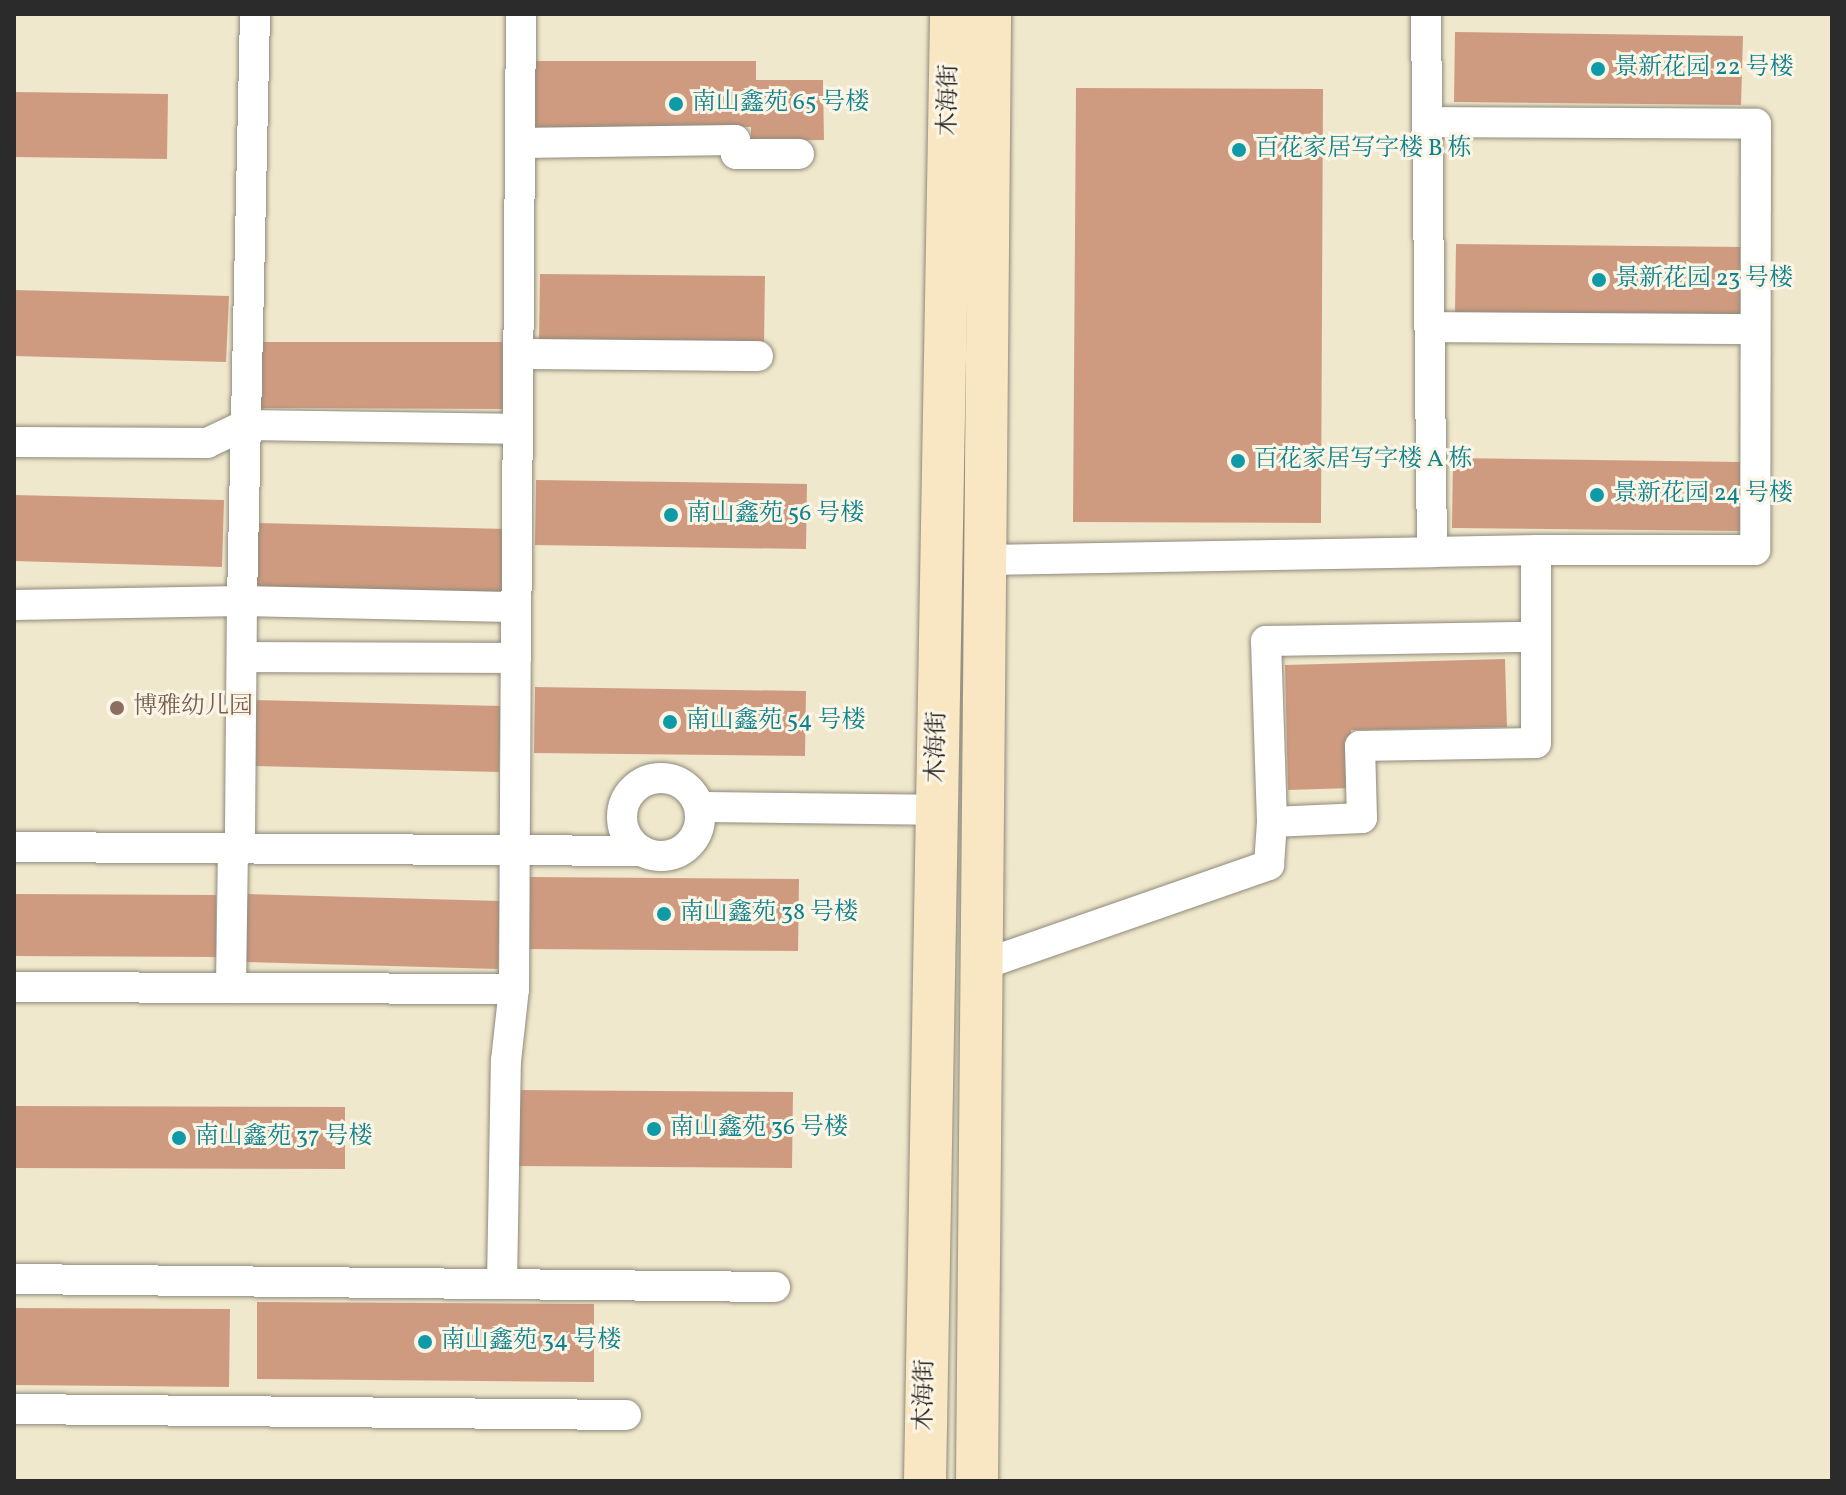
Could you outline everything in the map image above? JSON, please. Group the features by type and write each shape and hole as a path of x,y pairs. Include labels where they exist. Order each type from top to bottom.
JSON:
{"main road":[{"name":"木海街","path":"925,1481 951,14"},
{"name":"木海街","path":"977,1481 990,14"}],"street":[{"path":"231,988 243,657 255,14"},
{"path":"502,1284 506,1061 514,989 521,14"},
{"path":"1426,14 1432,552"},
{"path":"986,560 1536,550 1755,550 1756,124 1427,122"},
{"path":"520,143 735,140 736,154 799,154"},
{"path":"1430,327 1755,329"},
{"path":"518,354 758,356"},
{"path":"14,442 207,443 245,425 517,429"},
{"path":"1272,822 1362,818 1360,746 1536,743 1536,550"},
{"path":"14,605 242,601 516,607"},
{"path":"982,965 1269,865 1272,822 1266,641 1535,637"},
{"path":"243,657 516,658"},
{"path":"14,847 236,851 642,851 666,856 690,844 697,833 700,807 685,785 659,778 636,787 628,796 622,820 642,851"},
{"path":"700,807 937,810"},
{"path":"14,987 514,989"},
{"path":"14,1279 775,1287"},
{"path":"14,1409 626,1415"}],"building":[{"name":"景新花园 22 号楼","path":"1455,32 1743,36 1741,105 1454,102"},
{"name":"南山鑫苑 65 号楼","path":"529,61 756,61 756,80 823,80 824,140 751,141 751,127 529,127"},
{"path":"1076,88 1323,89 1321,523 1073,522"},
{"path":"14,92 168,94 167,159 14,157"},
{"name":"景新花园 23 号楼","path":"1456,244 1743,247 1743,317 1455,313"},
{"path":"540,274 765,276 764,343 539,342"},
{"path":"14,290 229,296 226,362 14,356"},
{"path":"261,342 511,342 511,409 261,408"},
{"name":"景新花园 24 号楼","path":"1453,458 1741,462 1740,531 1452,528"},
{"name":"南山鑫苑 56 号楼","path":"536,480 807,484 806,549 535,545"},
{"path":"14,495 224,500 222,567 14,561"},
{"path":"257,523 507,529 505,595 255,589"},
{"path":"1505,659 1507,727 1351,730 1352,788 1288,790 1285,665"},
{"name":"南山鑫苑 54 号楼","path":"535,687 806,691 805,756 534,753"},
{"path":"251,700 501,706 499,772 249,766"},
{"name":"南山鑫苑 38 号楼","path":"530,877 799,879 798,951 529,949"},
{"path":"14,894 216,895 216,957 14,956"},
{"path":"246,894 500,901 498,969 244,962"},
{"name":"南山鑫苑 36 号楼","path":"516,1090 793,1092 792,1168 516,1166"},
{"name":"南山鑫苑 37 号楼","path":"14,1106 345,1107 345,1169 14,1168"},
{"name":"南山鑫苑 34 号楼","path":"257,1302 594,1304 594,1382 257,1379"},
{"path":"14,1308 230,1309 229,1387 14,1385"}],"place":[{"name":"景新花园 22 号楼","path":"1598,69"},
{"name":"南山鑫苑 65 号楼","path":"676,104"},
{"name":"百花家居写字楼 B 栋","path":"1239,150"},
{"name":"景新花园 23 号楼","path":"1599,280"},
{"name":"百花家居写字楼 A 栋","path":"1238,461"},
{"name":"景新花园 24 号楼","path":"1597,495"},
{"name":"南山鑫苑 56 号楼","path":"671,515"},
{"name":"博雅幼儿园","path":"117,708"},
{"name":"南山鑫苑 54 号楼","path":"670,722"},
{"name":"南山鑫苑 38 号楼","path":"664,914"},
{"name":"南山鑫苑 36 号楼","path":"654,1129"},
{"name":"南山鑫苑 37 号楼","path":"179,1138"},
{"name":"南山鑫苑 34 号楼","path":"425,1342"}]}
